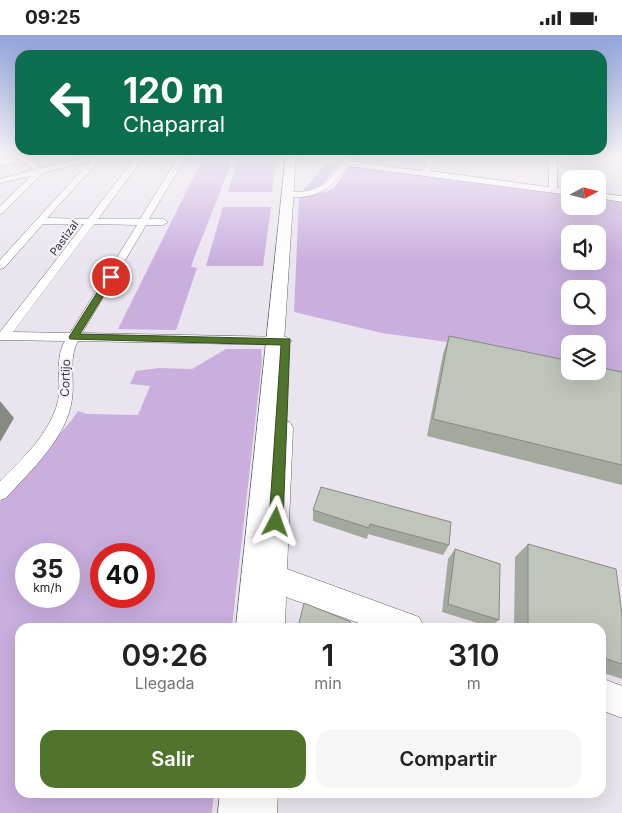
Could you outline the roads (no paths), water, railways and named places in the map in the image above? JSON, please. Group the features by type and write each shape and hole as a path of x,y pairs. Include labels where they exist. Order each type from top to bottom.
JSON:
{"street":[{"path":"0,211 21,190"},
{"path":"0,266 69,190"},
{"name":"Pastizal","path":"2,336 115,190"},
{"name":"Cortijo","path":"0,493 37,452 62,414 65,399 65,357 73,337 163,190"},
{"path":"291,190 291,195"},
{"path":"252,623 264,575 292,190"},
{"path":"291,195 320,190"},
{"path":"606,197 622,199"},
{"path":"41,221 163,222"},
{"path":"2,336 280,341"},
{"path":"264,575 270,623"},
{"path":"264,575 398,623"},
{"path":"606,697 622,702"},
{"path":"236,813 238,798"},
{"path":"259,813 260,798"}]}
